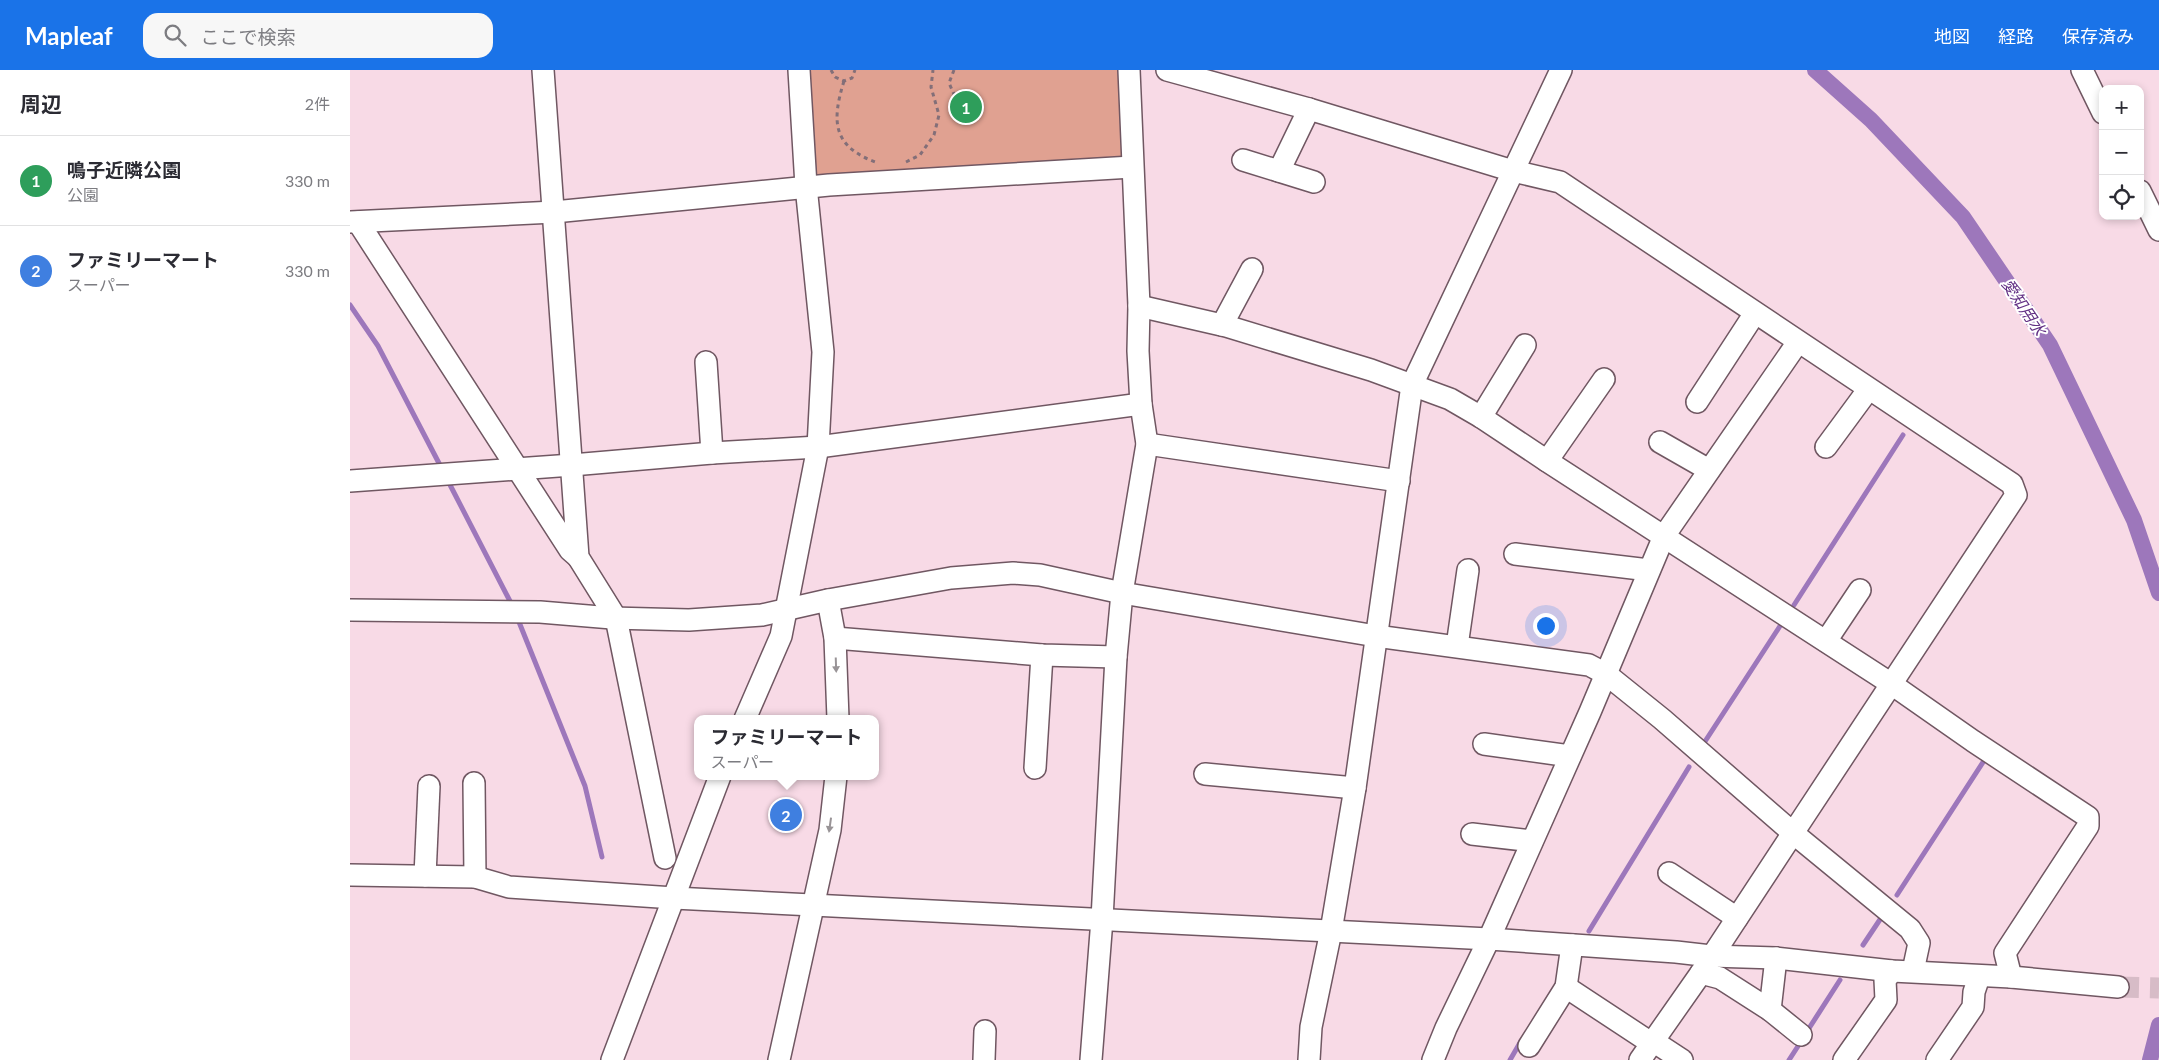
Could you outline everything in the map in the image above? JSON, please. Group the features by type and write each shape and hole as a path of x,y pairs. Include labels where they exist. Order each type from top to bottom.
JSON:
{"street":[{"path":"543,70 578,557"},
{"path":"747,715 781,636 818,447 823,352 806,186 799,70"},
{"path":"1091,1060 1102,919 1116,657 1122,594 1147,444 1141,404 1138,351 1139,306 1129,70"},
{"path":"1167,70 1309,109 1513,172 1560,182 1868,390 2012,484 2016,495 1890,683 1706,965 1648,1048"},
{"path":"1309,1060 1311,1027 1331,931 1354,788 1412,385 1561,70"},
{"path":"2082,70 2099,104"},
{"path":"1279,171 1309,109"},
{"path":"1243,160 1314,182"},
{"path":"354,222 554,212 806,186 1132,168"},
{"path":"2144,199 2159,230"},
{"path":"354,222 570,550 578,557 616,618 665,858"},
{"path":"1222,325 1252,269"},
{"path":"1139,306 1222,325 1372,370 1450,399 1481,416 1547,461 1826,641 2088,817 2088,826 2005,953 2011,977"},
{"path":"1697,402 1755,314"},
{"path":"1433,1060 1570,756 1664,536 1798,342"},
{"path":"1481,416 1525,345"},
{"path":"706,362 712,453"},
{"path":"1547,461 1604,379"},
{"path":"1826,447 1868,390"},
{"path":"350,481 712,453 818,447 1141,404"},
{"path":"1660,442 1709,470"},
{"path":"1147,444 1399,481"},
{"path":"1515,554 1649,570"},
{"path":"1457,646 1468,570"},
{"path":"350,610 526,612 616,618 689,620 762,615 786,608 951,578 1013,573 1040,575 1122,594 1376,636 1589,665 1606,674 1662,719 1793,833 1910,930 1919,943 1902,971 1885,980 1886,1000 1844,1060"},
{"path":"1826,641 1860,590"},
{"path":"828,600 835,638 838,715"},
{"path":"835,638 1042,655 1116,657"},
{"path":"1035,768 1042,655"},
{"path":"1484,744 1570,756"},
{"path":"1205,774 1354,788"},
{"path":"612,1060 718,780"},
{"path":"779,1060 830,830 836,780"},
{"path":"474,783 475,877"},
{"path":"425,876 429,786"},
{"path":"1472,834 1532,841"},
{"path":"1669,873 1737,918"},
{"path":"350,874 475,877 509,887 674,898 1489,939 1572,945 1706,965 1776,958 1902,971 2011,977 2118,987"},
{"path":"1530,1046 1566,987 1572,945"},
{"path":"1770,1010 1776,958"},
{"path":"1706,965 1720,978 1770,1010 1800,1035"},
{"path":"1937,1060 1973,1007 1974,992 1979,976"},
{"path":"1566,987 1648,1048 1682,1060"},
{"path":"984,1060 985,1030"}],"path":[{"path":"830,70 834,77 844,81 852,78 855,70"},
{"path":"902,164 920,155 934,134 939,115 931,87 933,70"},
{"path":"954,70 949,83 957,101 957,119"},
{"path":"844,81 837,104 836,121 840,136 850,149 862,157 883,164"}],"shaded area":[{"path":"799,70 1129,70 1132,167 806,186"}],"waterway":[{"name":"愛知用水","path":"1815,70 1871,120 1963,217 2050,345 2134,520 2159,593"},
{"path":"350,305 378,346 442,469"},
{"path":"1794,605 1903,435"},
{"path":"447,479 513,607"},
{"path":"517,617 585,786 602,857"},
{"path":"1704,743 1780,626"},
{"path":"1897,895 1987,756"},
{"path":"1589,931 1689,767"},
{"path":"1863,945 1881,918"},
{"path":"1806,1033 1840,980"},
{"name":"愛知用水","path":"2150,1060 2159,1025"},
{"path":"1789,1060 1802,1040"},
{"path":"1510,1060 1521,1041"}],"tunnel":[{"path":"2118,987 2159,988"}],"place":[{"name":"鳴子近隣公園","path":"966,107"},
{"name":"ファミリーマート","path":"786,815"}]}
